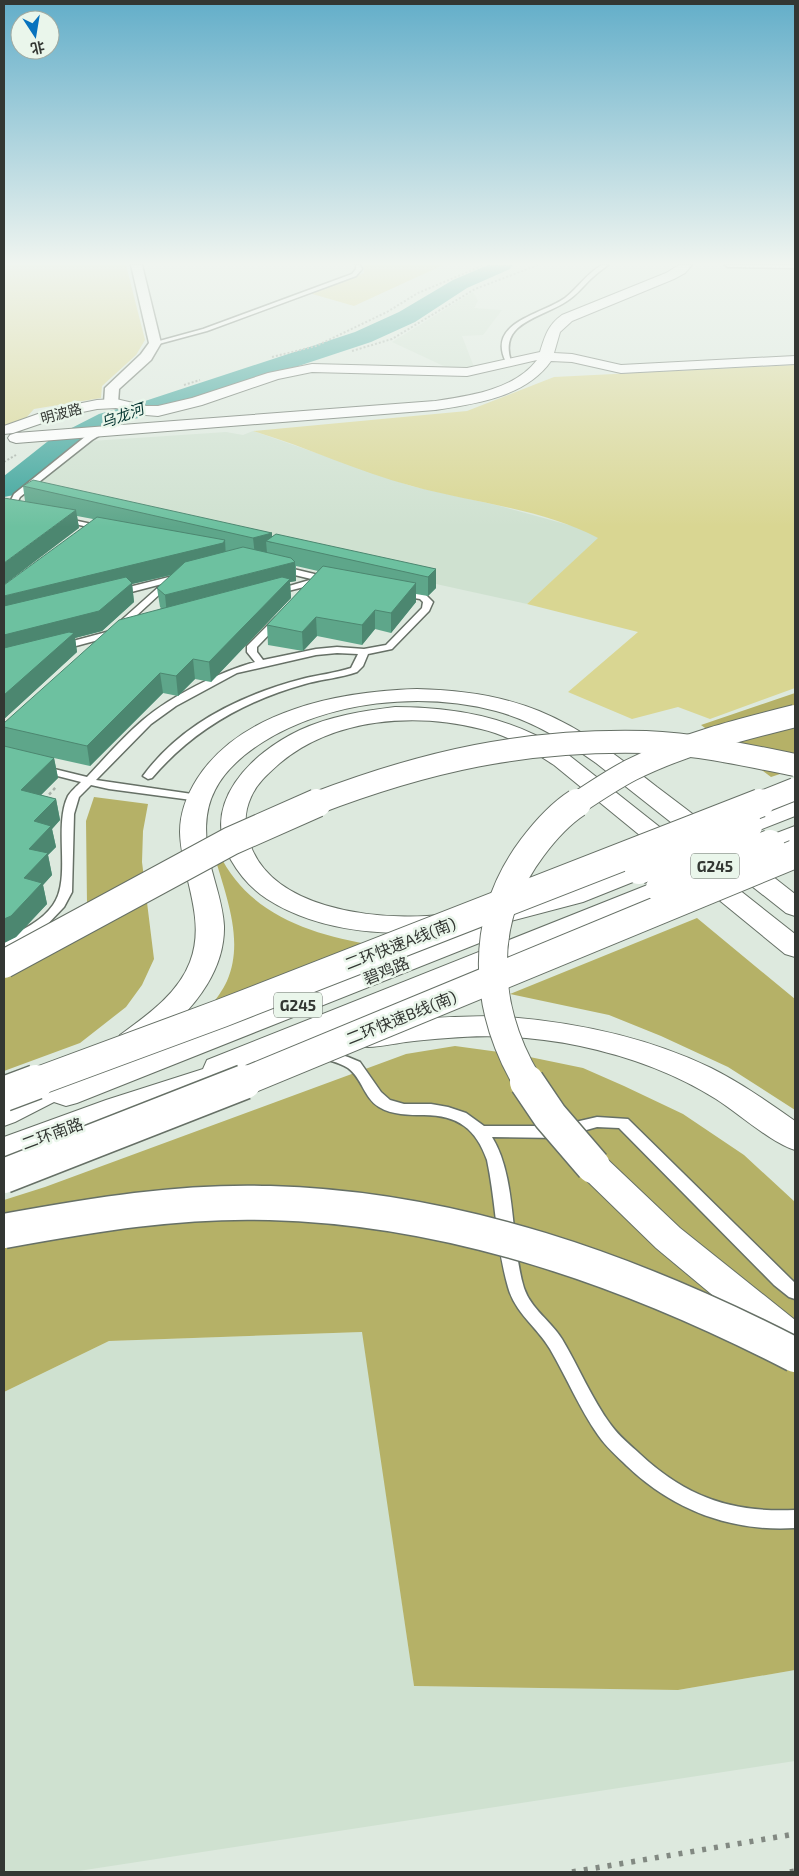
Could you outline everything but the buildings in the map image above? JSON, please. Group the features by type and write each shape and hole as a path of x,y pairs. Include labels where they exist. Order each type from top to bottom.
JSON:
{"main road":[{"path":"5,435 30,437 439,405 484,396 520,382 536,371 547,353"},
{"name":"明波路","path":"5,435 30,422 89,406 118,404 144,411 166,409 218,395 293,370 312,368 467,372 508,361 546,356 572,358 621,369 795,360"},
{"path":"4,1116 86,1072 126,1047 157,1024 179,1003 194,983 204,964 209,946 210,929 206,897 193,834 193,820 199,798 210,778 233,753 263,732 299,715 340,703 386,697 434,696 476,700 530,715 576,738 626,774 795,907"},
{"path":"591,889 523,911 455,923 392,924 363,922 336,917 291,901 272,890 257,878 245,863 238,848 233,831 235,807 239,795 254,773 276,754 303,738 335,725 371,717 411,714 450,716 482,722 523,736 562,760 795,948"},
{"path":"795,716 729,734 667,754 611,780 568,809 539,836 517,866 509,881 498,914 493,949 494,985 508,1041 526,1080 554,1122 593,1166 641,1213 722,1284 795,1342"},
{"path":"4,964 166,874 255,829 351,789 434,763 520,746 621,740 692,745 752,755 795,765"},
{"name":"二环快速A线(南)","path":"4,1094 196,1023 795,789"},
{"name":"碧鸡路","path":"4,1116 174,1054 795,807"},
{"name":"碧鸡路","path":"100,1115 660,888 782,849 795,833"},
{"name":"二环快速B线(南)","path":"4,1176 202,1099 782,849"},
{"path":"100,1115 241,1068 310,1049 380,1034 426,1028 517,1026 562,1031 617,1043 654,1055 686,1069 750,1105 795,1138"},
{"name":"二环南路","path":"4,1150 100,1115"},
{"path":"4,1231 138,1210 226,1204 312,1205 397,1215 481,1233 556,1254 697,1308 795,1355"}],"street":[{"path":"118,404 112,388 149,353"}],"lane":[{"path":"504,353 508,361"},
{"path":"29,512 21,510 13,504 16,496 99,432"},
{"path":"54,518 86,529 108,530"},
{"path":"273,567 314,580 335,582"},
{"path":"108,595 192,574"},
{"path":"97,647 174,579"},
{"path":"266,594 314,580"},
{"path":"303,595 314,580"},
{"path":"4,944 37,928 58,908 66,892 68,814 70,804 74,796 147,722 172,704 234,671 316,652 337,650 364,652 390,647 426,608 428,602 423,598 394,592"},
{"path":"261,664 252,652 252,646 285,614"},
{"path":"49,650 131,629"},
{"path":"148,776 172,748 220,714 260,695 354,670 358,666 364,652"},
{"path":"31,766 89,782 199,798"},
{"path":"310,1049 355,1065 370,1089 384,1104 403,1109 439,1110 463,1118 481,1131 493,1152 516,1288 526,1311 554,1340 606,1432 646,1473 696,1505 724,1514 754,1520 778,1521 795,1519"},
{"path":"481,1131 558,1132 597,1122 623,1123 780,1280 795,1292"}],"path":[{"path":"270,358 291,353"},
{"path":"179,387 206,378"},
{"path":"43,800 67,776"}],"shaded area":[{"path":"4,353 137,353 102,386 101,398 34,409 24,420 4,426"},
{"path":"415,353 468,353 474,367 450,369"},
{"path":"795,365 795,688 710,719 678,707 632,719 568,692 638,632 527,604 598,538 576,528 530,513 435,492 392,480 253,431 467,411 554,377"},
{"path":"253,431 411,486 496,505 580,528 599,538 527,604 27,494 91,441 226,432 243,435"},
{"path":"795,693 795,769 771,777 701,725"},
{"path":"94,797 148,804 143,831 142,862 154,959 142,985 126,1007 80,1043 4,1071 4,950 87,904 86,821"},
{"path":"219,853 231,874 246,892 284,918 305,928 328,935 374,945 210,1007 227,981 234,949 234,933 228,901 214,854"},
{"path":"697,918 795,999 795,1110 728,1067 661,1036 609,1015 510,994"},
{"path":"455,1046 520,1055 583,1068 624,1086 683,1114 744,1155 795,1202 795,1670 678,1690 414,1686 362,1332 109,1341 4,1392 4,1200 45,1187 406,1054"},
{"path":"363,1332 414,1686 678,1690 795,1670 795,1761 72,1872 4,1872 4,1392 109,1341"}],"waterway":[{"name":"乌龙河","path":"4,489 61,444 108,419 154,406 316,353"}],"railway":[{"path":"572,1872 795,1834"},
{"path":"790,1872 795,1871"}]}
